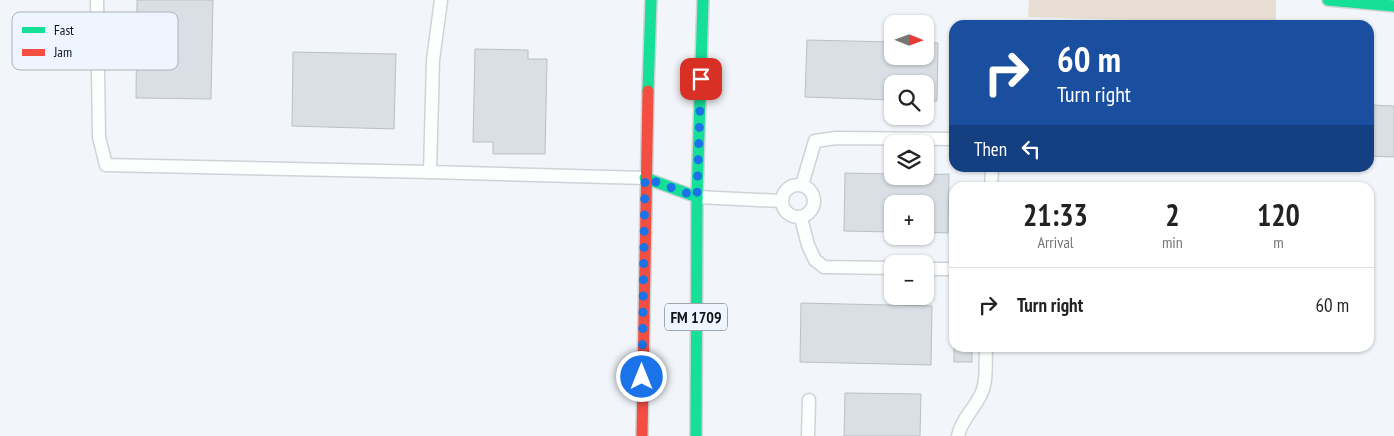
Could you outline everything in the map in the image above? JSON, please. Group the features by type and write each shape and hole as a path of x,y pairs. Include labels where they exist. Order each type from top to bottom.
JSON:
{"main road":[{"name":"FM 1709","path":"642,436 645,178 651,0"},
{"name":"FM 1709","path":"696,436 697,197 703,0"},
{"path":"1328,0 1394,6"},
{"path":"645,178 697,197"}],"lane":[{"path":"430,172 433,60 442,0"},
{"path":"98,70 99,137 106,165 645,178"},
{"path":"802,185 815,142 836,138 949,139"},
{"path":"802,185 814,197 814,206 809,214 801,218 791,217 784,211 781,201 784,191 792,186 802,185"},
{"path":"697,197 781,201"},
{"path":"801,218 808,245 815,260 824,268 884,268"},
{"path":"934,269 949,269"},
{"path":"958,436 960,426 980,397 984,384 986,352"},
{"path":"808,436 809,400"}],"shaded area":[{"path":"1029,0 1276,0 1276,20 1134,20 1028,17"}],"building":[{"path":"137,0 213,0 211,99 136,98 136,70 178,70 178,12 137,12"},
{"path":"807,40 884,42 884,65 934,65 934,43 938,43 937,101 934,101 934,75 884,75 884,100 805,97"},
{"path":"475,49 528,50 528,59 547,59 545,154 493,154 493,142 473,142"},
{"path":"293,52 396,54 394,129 292,126"},
{"path":"1374,105 1394,106 1394,157 1374,156"},
{"path":"845,173 884,174 884,185 934,185 934,175 949,174 948,233 934,232 934,195 884,195 884,232 844,231"},
{"path":"801,303 932,306 931,365 800,362"},
{"path":"954,352 972,352 972,362 954,362"},
{"path":"845,393 921,394 920,436 844,436"}],"traffic: fast":[{"path":"648,91 651,0"},
{"path":"696,436 697,197 703,0"},
{"path":"1328,0 1394,6"},
{"path":"645,178 697,197"}],"traffic: jam":[{"path":"642,436 648,91"}],"route":[{"path":"642,377 645,178 697,197 701,79"}]}
